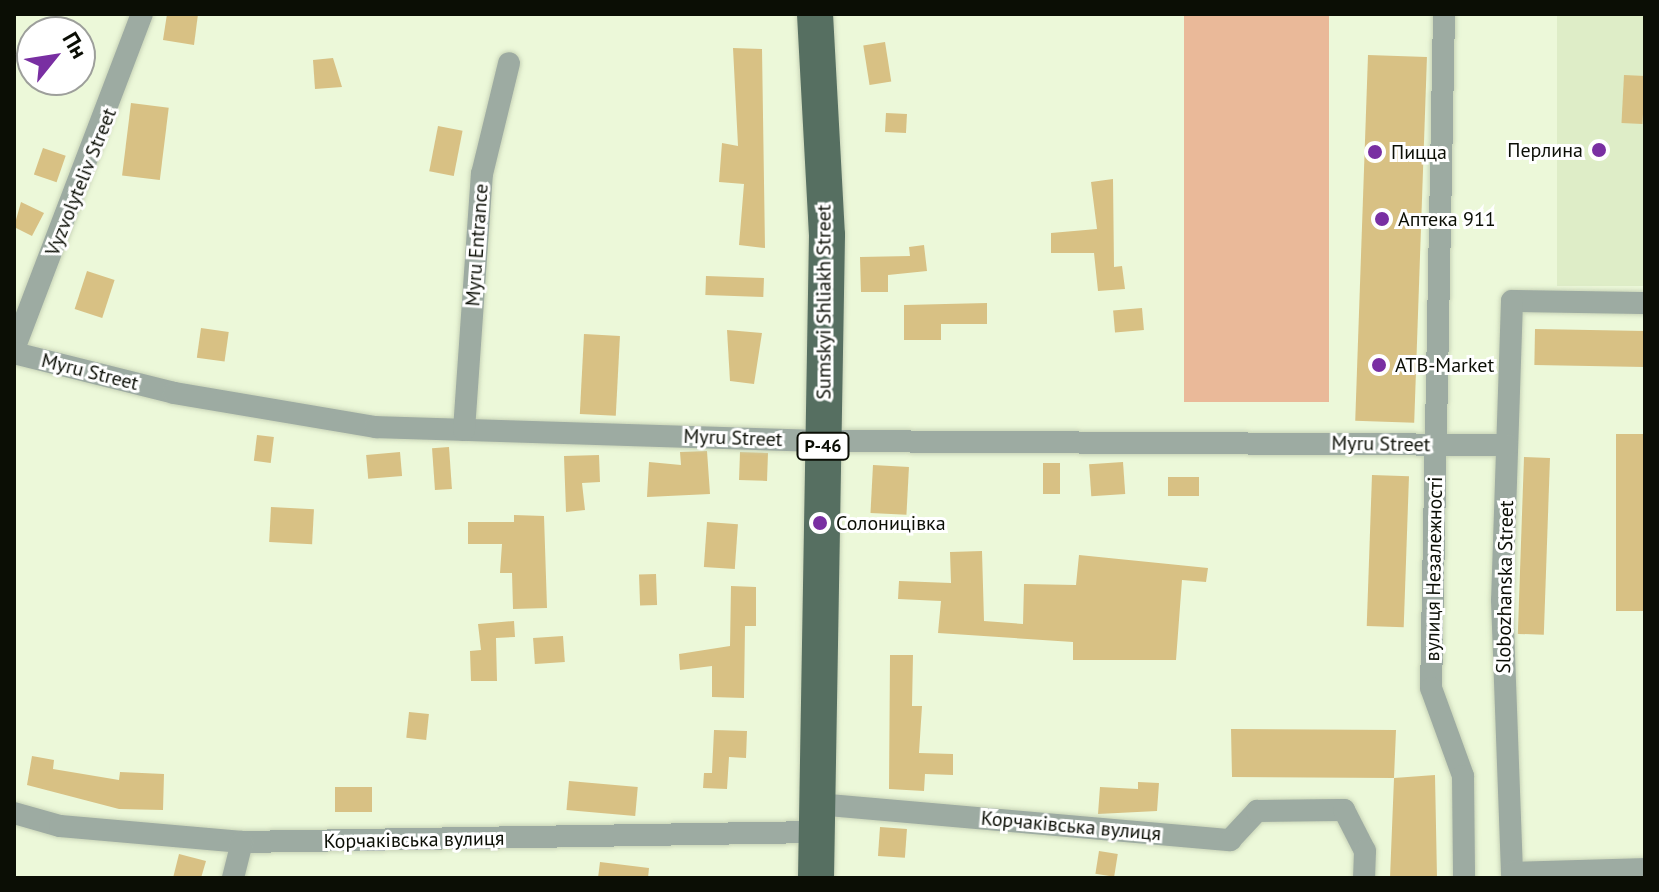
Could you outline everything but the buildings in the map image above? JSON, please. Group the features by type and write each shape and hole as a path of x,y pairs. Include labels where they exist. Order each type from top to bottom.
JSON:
{"main road":[{"name":"Sumskyi Shliakh Street","path":"815,14 827,235 816,878"}],"street":[{"name":"Vyzvolyteliv Street","path":"14,351 142,14"},
{"name":"вулиця Незалежності","path":"1444,14 1431,688 1463,776 1464,878"},
{"name":"Myru Entrance","path":"464,430 482,174 509,63"},
{"name":"Slobozhanska Street","path":"1645,303 1512,301 1502,600 1512,873 1645,869"},
{"name":"Myru Street","path":"14,351 298,415 464,430 824,441 1507,445"},
{"name":"Корчаківська вулиця","path":"14,813 60,826 242,842 817,818 1230,840 1257,811 1344,810 1365,851 1364,878"},
{"path":"233,878 242,842"}],"shaded area":[{"path":"1184,14 1329,14 1329,402 1184,402"},
{"name":"Перлина","path":"1557,14 1645,14 1645,286 1557,286"}],"place":[{"name":"Перлина","path":"1599,150"},
{"name":"Пицца","path":"1375,152"},
{"name":"Аптека 911","path":"1382,219"},
{"name":"ATB-Market","path":"1379,365"},
{"name":"Солоницівка","path":"820,523"}]}
